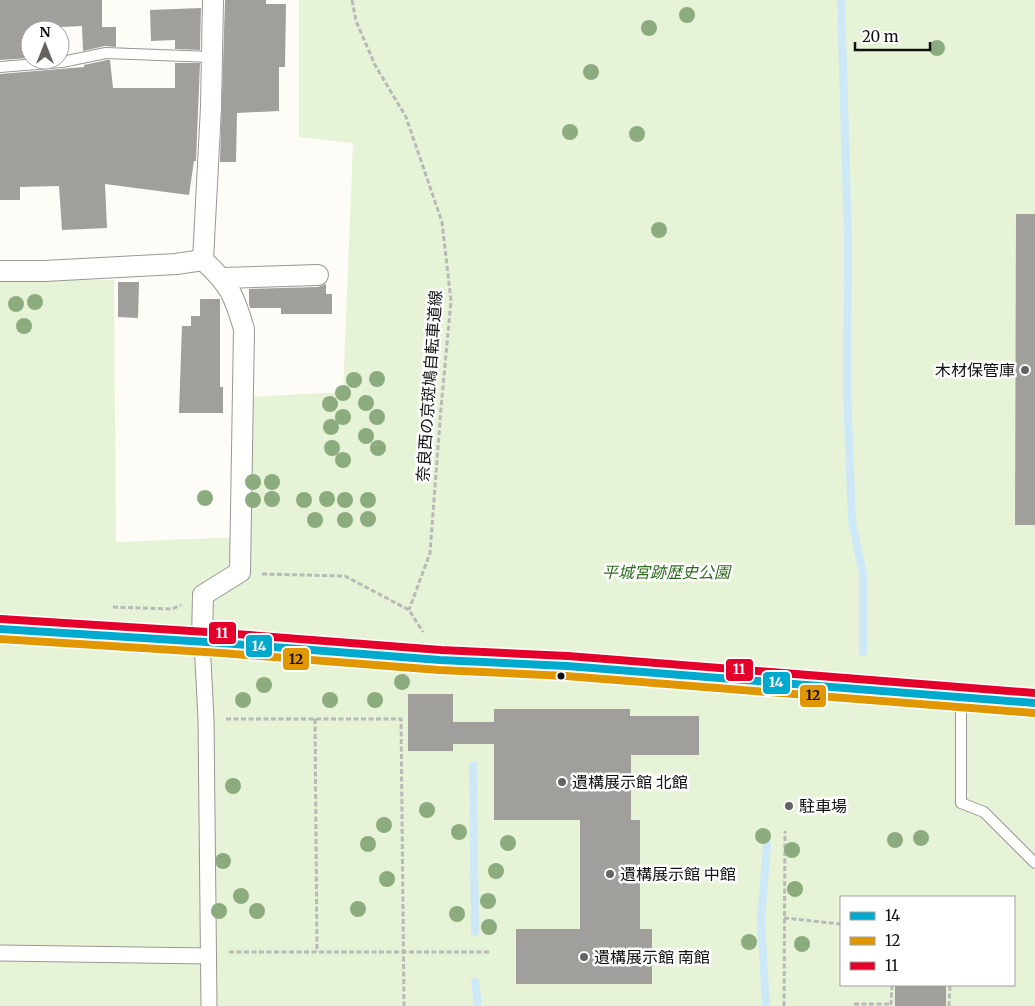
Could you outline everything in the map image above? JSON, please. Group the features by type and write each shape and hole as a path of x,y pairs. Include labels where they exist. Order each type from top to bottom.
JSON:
{"main road":[{"path":"0,629 440,660 566,666 1035,703"}],"street":[{"path":"209,1006 206,719 202,642 203,596 240,572 244,329 235,299 222,278 203,260 211,107 213,0"},
{"path":"0,271 44,271 176,264 203,260"},
{"path":"222,278 318,275"},
{"path":"0,953 208,954"}],"lane":[{"path":"0,68 62,62 106,53 211,57"},
{"path":"961,697 961,803 984,812 1035,863"}],"path":[{"name":"奈良西の京斑鳩自転車道線","path":"240,572 344,576 409,610 430,553 451,301 442,222 406,116 375,65 356,21 352,0"},
{"path":"105,607 172,609 203,596"},
{"path":"206,719 401,719 404,1006"},
{"path":"315,719 317,952"},
{"path":"784,1006 785,831"},
{"path":"784,918 840,924"},
{"path":"208,954 491,952"},
{"path":"854,1004 891,1005 892,986"},
{"path":"950,986 950,1006"}],"green space":[{"name":"平城宮跡歴史公園","path":"299,0 1035,0 1035,1006 0,1006 0,279 114,280 116,542 245,537 251,397 343,392 353,143 299,137"}],"building":[{"path":"0,0 102,0 102,27 116,27 116,47 105,46 83,51 82,26 70,27 70,20 20,20 20,59 0,60"},
{"path":"225,0 266,0 266,4 286,4 285,67 279,67 279,111 237,113 236,162 220,162"},
{"path":"201,8 200,50 175,49 175,40 151,41 150,10"},
{"path":"110,60 113,88 175,88 175,63 200,63 196,161 194,161 189,195 105,184 107,228 62,230 59,186 20,187 20,200 0,200 0,74 70,70 70,68 84,67 84,65"},
{"name":"木材保管庫","path":"1016,214 1035,214 1035,525 1015,525"},
{"path":"118,282 139,282 138,318 118,317"},
{"path":"326,284 326,294 332,294 332,314 281,314 281,308 250,308 249,289 318,287"},
{"path":"200,299 220,299 220,387 223,387 223,413 179,413 182,326 191,326 191,316 200,316"},
{"path":"408,694 453,694 453,722 494,722 494,709 630,709 630,716 699,716 699,755 631,755 631,820 640,820 640,929 652,929 652,984 516,984 516,929 580,929 580,820 494,820 494,744 453,744 453,751 408,751"},
{"path":"895,986 946,986 946,1006 895,1006"}],"waterway":[{"path":"841,0 848,239 847,391 852,522 863,574 863,652"},
{"path":"473,765 475,932"},
{"path":"766,1006 761,920 767,845"},
{"path":"475,982 478,1006"}],"transit line":[{"name":"11","path":"1,619 223,633 441,650 568,656 1035,693"},
{"name":"14","path":"0,629 222,643 440,660 567,666 1035,703"},
{"name":"12","path":"0,639 221,653 439,670 566,676 1034,713"}],"place":[{"name":"木材保管庫","path":"1025,370"},
{"name":"遺構展示館 北館","path":"562,782"},
{"name":"駐車場","path":"789,806"},
{"name":"遺構展示館 中館","path":"610,874"},
{"name":"遺構展示館 南館","path":"584,957"}]}
